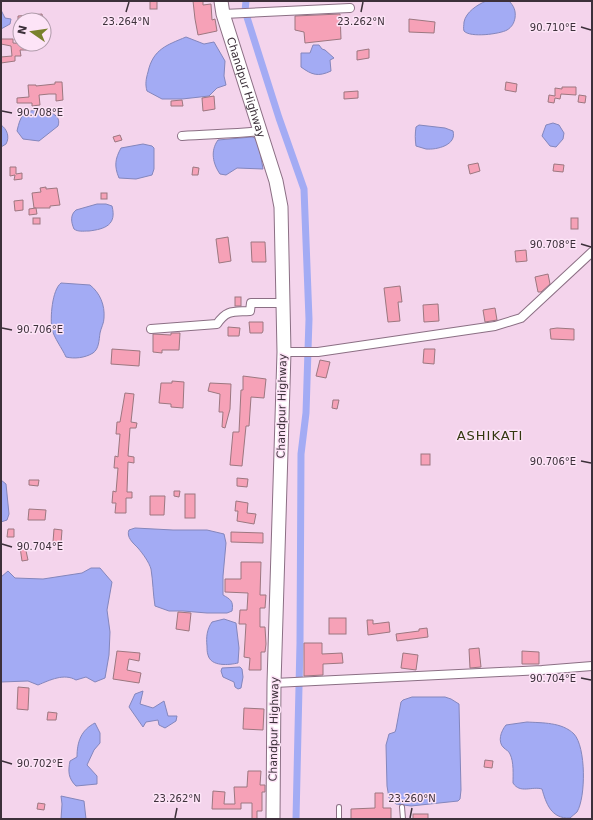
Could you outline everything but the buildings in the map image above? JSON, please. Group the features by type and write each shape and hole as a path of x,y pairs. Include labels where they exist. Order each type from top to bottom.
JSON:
{"main road":[{"name":"Chandpur Highway","path":"221,1 227,14 282,206 284,303 290,351 273,819"}],"street":[{"path":"227,14 350,8"},
{"path":"182,136 238,134 261,131"},
{"path":"290,351 318,352 495,326 522,318 592,252"},
{"path":"151,329 217,324 223,316 229,313 250,311 251,303 284,303"},
{"path":"279,682 542,670 592,666"}],"lane":[{"path":"339,807 339,819"},
{"path":"402,807 403,819"}],"water":[{"path":"486,1 509,1 515,11 515,20 507,30 485,35 467,33 464,31 465,18 469,12"},
{"path":"1,10 5,18 11,19 10,24 1,29"},
{"path":"186,37 204,44 214,42 225,61 224,76 226,85 217,88 209,96 182,99 162,99 147,91 147,77 153,58 162,49"},
{"path":"313,45 319,45 334,58 330,60 331,71 322,74 315,74 308,72 301,67 301,53 310,53"},
{"path":"40,109 54,114 59,122 58,126 39,141 23,139 17,131 22,117 30,111"},
{"path":"553,123 559,125 564,133 563,139 556,147 550,146 542,136 546,125"},
{"path":"1,125 8,136 6,144 1,147"},
{"path":"419,125 445,128 453,131 452,140 445,146 435,149 426,149 416,146 416,127"},
{"path":"255,138 259,146 263,169 237,168 226,175 220,174 213,157 214,149 218,140"},
{"path":"143,144 154,148 154,169 152,175 136,179 119,178 116,170 116,163 117,156 121,148"},
{"path":"97,204 112,206 113,218 111,222 100,229 79,231 74,229 72,219 74,212 76,210"},
{"path":"61,283 90,285 97,292 103,304 104,320 98,347 93,353 87,356 76,358 66,357 53,332 51,318 52,304"},
{"path":"1,480 6,484 9,514 7,520 1,522"},
{"path":"135,528 207,530 224,534 226,543 223,595 231,601 232,611 227,613 207,613 169,611 155,606 150,566 144,555 130,540 128,535 129,530"},
{"path":"91,568 100,568 112,582 107,610 110,632 109,655 105,678 95,682 86,677 76,680 62,677 52,679 38,685 28,681 1,682 1,577 8,571 15,578 43,579 82,573"},
{"path":"224,619 236,623 239,648 238,663 225,665 216,663 210,659 208,655 207,633 209,627 212,622"},
{"path":"240,667 242,669 243,677 241,688 238,689 235,687 234,682 223,677 221,671 222,668"},
{"path":"143,691 140,704 153,708 164,701 168,716 177,716 176,721 165,728 159,725 158,720 146,722 143,727 129,707 135,694"},
{"path":"412,697 445,697 459,704 461,790 460,799 458,801 411,806 396,804 389,798 387,786 386,745 389,734 395,732 401,702"},
{"path":"527,722 545,723 564,727 574,734 578,740 583,760 582,795 577,812 570,818 558,816 550,809 545,800 542,789 523,789 519,788 513,783 511,757 509,752 502,746 500,736 506,725"},
{"path":"95,723 100,733 100,743 94,750 87,765 97,776 97,784 76,786 71,780 69,774 70,761 77,757 79,741 83,733"},
{"path":"61,796 84,801 86,819 61,819"}],"waterway":[{"path":"246,1 245,11 279,118 304,189 309,319 306,413 301,454 300,643 296,819"}],"district":[{"name":"ASHIKATI","path":"490,435"}]}
